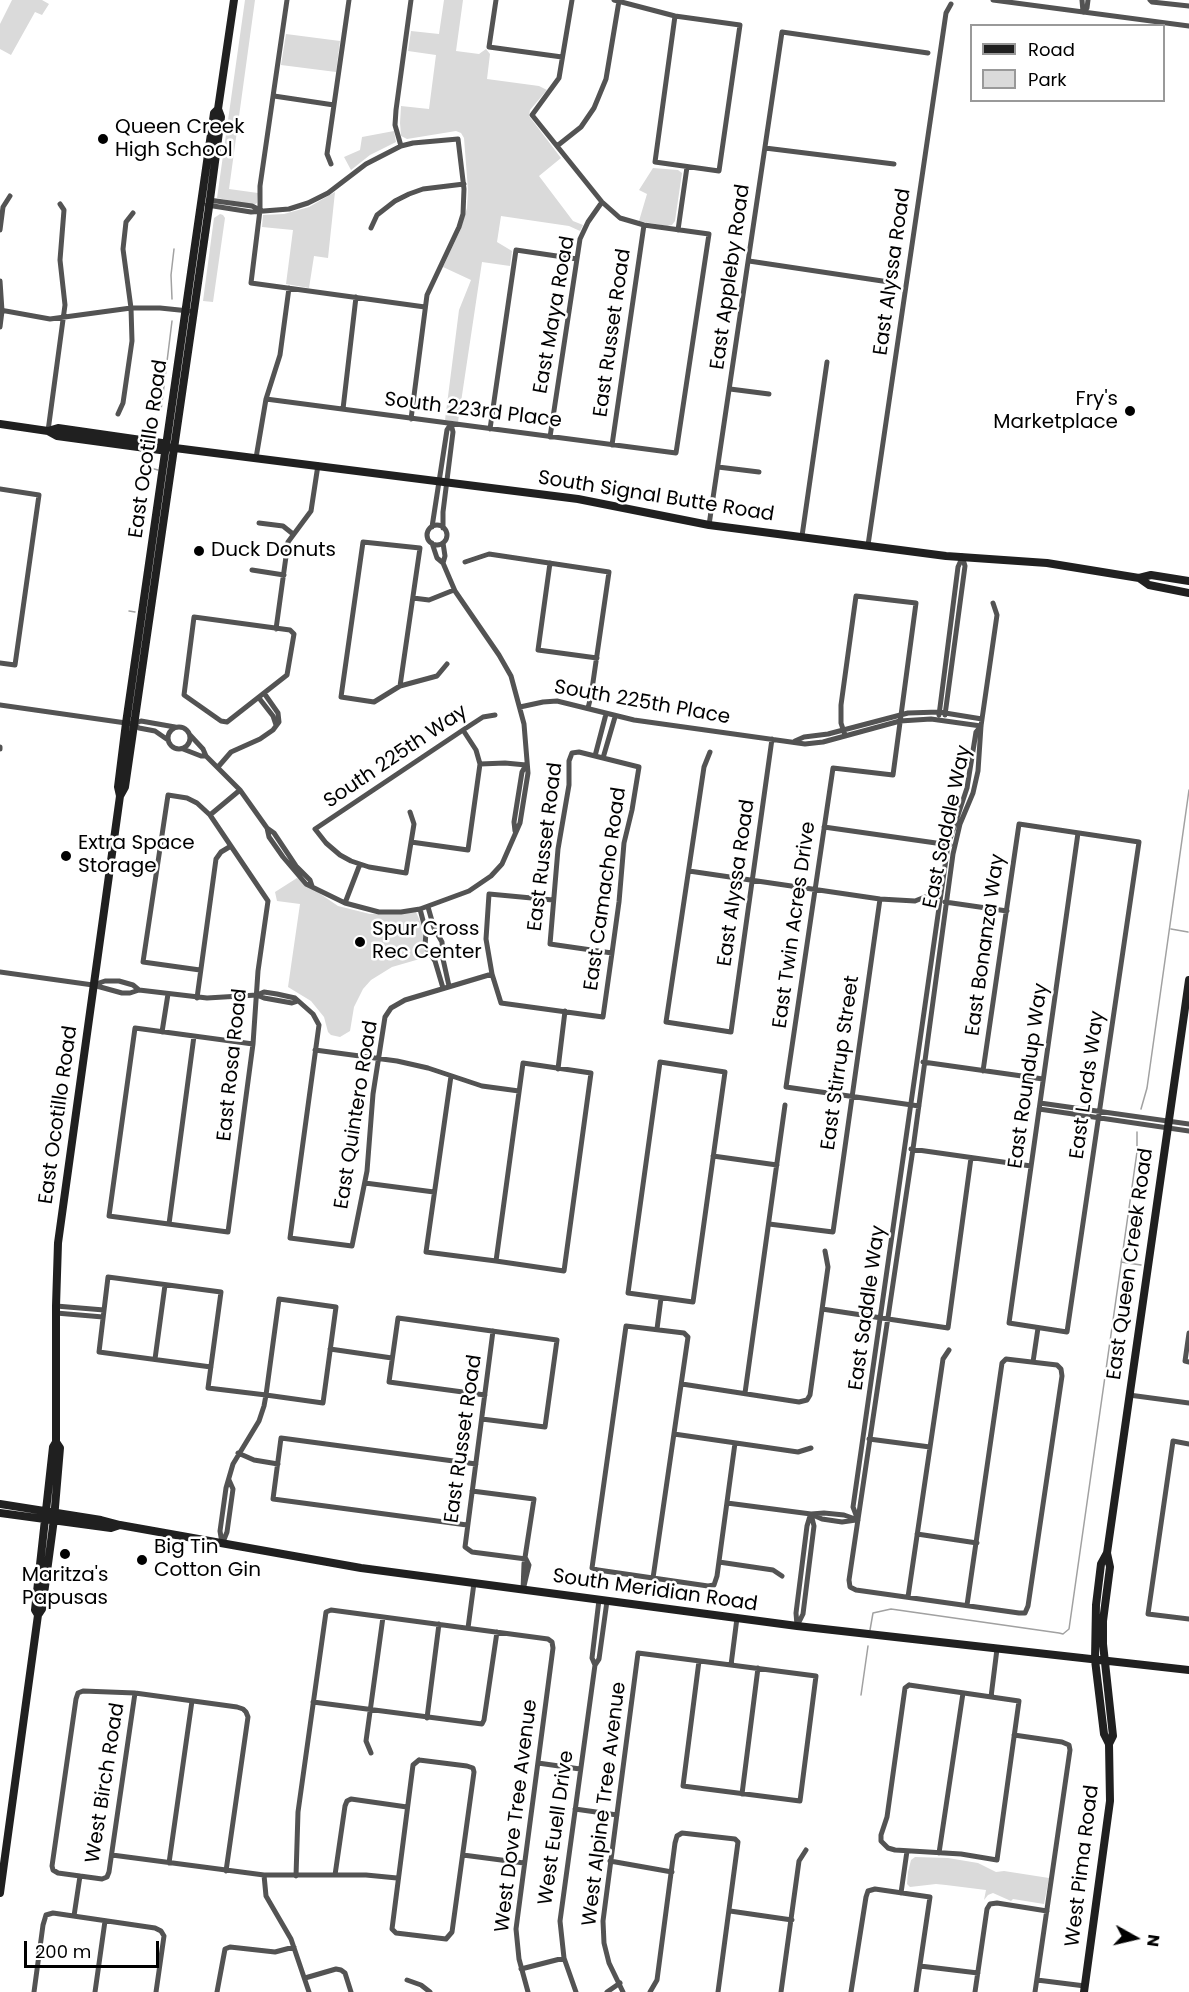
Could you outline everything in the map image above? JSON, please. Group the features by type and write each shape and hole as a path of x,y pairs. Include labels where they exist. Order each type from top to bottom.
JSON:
{"main road":[{"name":"East Ocotillo Road","path":"0,1893 38,1615 42,1609 60,1448 56,1442 58,1243 120,796 124,787 130,723 190,311 221,117 218,109 234,0"},
{"name":"South Signal Butte Road","path":"0,424 48,431 58,428 162,443 170,447 578,499 709,525 962,556 1047,563 1139,578 1149,585 1189,592"},
{"name":"South Signal Butte Road","path":"1139,578 1151,574 1189,580"},
{"name":"East Queen Creek Road","path":"1095,1660 1096,1605 1101,1564 1107,1553 1189,980"},
{"name":"South Meridian Road","path":"0,1504 111,1528 120,1526 320,1561 523,1590 797,1626 1189,1670"},
{"name":"South Meridian Road","path":"0,1513 51,1516"},
{"name":"East Queen Creek Road","path":"1104,1661 1103,1621 1110,1566 1107,1553"},
{"name":"West Pima Road","path":"1085,1989 1108,1826 1110,1787 1109,1744 1104,1734 1095,1660"},
{"name":"West Pima Road","path":"1104,1661 1113,1736 1109,1744"}],"street":[{"path":"287,0 260,186 260,210 251,283 425,307"},
{"path":"331,164 327,154 349,0"},
{"path":"401,146 395,125 396,110 411,0"},
{"path":"496,0 489,47 562,57"},
{"path":"572,0 559,78 532,115 602,202 620,218 644,225 678,230 687,167"},
{"path":"614,0 675,16 740,24 719,171 655,162 675,16"},
{"path":"993,0 1189,26"},
{"path":"1082,0 1083,12"},
{"path":"1083,12 1087,8 1088,0"},
{"path":"1150,0 1189,6"},
{"path":"557,146 581,128 594,108 606,79 619,1"},
{"name":"East Alyssa Road","path":"868,545 946,13 951,4"},
{"name":"East Appleby Road","path":"709,525 782,32 928,53"},
{"path":"274,96 334,105"},
{"path":"207,203 251,212 289,210 328,193 366,164 401,146 458,139 464,184 461,220 427,295 411,419"},
{"path":"765,148 894,164"},
{"path":"371,228 377,215 409,194 423,189 464,184"},
{"path":"0,230 3,207 10,196"},
{"name":"East Maya Road","path":"550,436 580,240 588,222 602,202"},
{"path":"48,431 65,305 60,260 64,210 60,204"},
{"path":"118,414 123,403 132,341 131,308 123,249 126,222 133,213"},
{"name":"East Russet Road","path":"612,445 644,225"},
{"name":"South 223rd Place","path":"266,399 676,453 709,234 678,230"},
{"path":"490,429 516,250 577,259"},
{"path":"749,261 889,282"},
{"path":"0,281 0,327"},
{"path":"256,458 266,399 280,355 289,288"},
{"path":"343,409 356,297"},
{"path":"1,311 63,319 131,308 190,311"},
{"path":"802,536 827,362"},
{"path":"729,388 769,394"},
{"path":"442,563 445,556 443,543 447,535 443,528 443,481 447,430 451,423"},
{"path":"276,629 288,542 312,509 318,465"},
{"path":"718,467 759,472"},
{"path":"0,705 184,728 203,749 206,756 240,790 267,828 269,837 291,868 306,884 345,903 379,912 401,912 424,908 469,891 491,876 502,864 510,849 520,823 528,773 525,735 511,676 500,655 454,590 428,535 443,481"},
{"path":"0,489 39,495 15,665 0,663"},
{"path":"259,523 284,526 293,534"},
{"path":"432,527 443,528"},
{"path":"400,686 420,548 363,542 341,697 374,702 400,686 436,676 447,664"},
{"path":"432,543 436,545 443,543"},
{"path":"465,562 489,554 609,572 588,708"},
{"path":"941,720 958,567 962,556"},
{"path":"550,563 538,650 597,658"},
{"path":"252,570 284,575"},
{"path":"413,598 429,600 454,590"},
{"path":"844,732 841,723 841,705 856,596 916,603 900,718"},
{"path":"981,726 997,615 993,603"},
{"path":"194,617 276,629 292,632 288,674 259,698 225,723 185,697 183,692 194,617"},
{"path":"218,767 231,752 260,739 273,730 279,720 278,712 264,693"},
{"path":"259,698 273,716 276,725"},
{"name":"South 225th Place","path":"520,707 557,701 615,717 795,741 804,737 844,732 900,718 942,713 982,719"},
{"path":"603,758 595,756 606,714"},
{"name":"South 225th Way","path":"360,864 340,855 315,829 483,717 495,715"},
{"name":"East Camacho Road","path":"558,1069 565,1011 603,1017 624,843 639,767 603,758 615,717"},
{"name":"South 225th Place","path":"900,718 941,720 981,726"},
{"name":"East Twin Acres Drive","path":"852,1096 786,1087 833,768 893,775 900,718"},
{"path":"130,723 155,731 168,740 174,748 206,756"},
{"name":"East Saddle Way","path":"908,1597 856,1590 850,1587 849,1580 871,1440 885,1319 943,902 948,845 967,788 976,732 981,726"},
{"name":"East Saddle Way","path":"943,902 960,824 973,793 978,771 981,726"},
{"path":"168,740 169,732 175,727"},
{"path":"411,842 468,850 480,764 476,750 463,730"},
{"path":"601,734 609,736"},
{"path":"183,749 190,742 190,735"},
{"name":"East Alyssa Road","path":"690,871 666,1022 731,1032 772,739"},
{"name":"East Russet Road","path":"595,756 579,752 572,753 569,761 569,785 558,849 550,944 612,953"},
{"path":"710,752 704,767 690,871 752,882 880,899 915,901 925,897"},
{"path":"480,764 526,765"},
{"path":"210,815 240,790"},
{"path":"197,998 216,859 221,852 231,846 210,815 197,803 187,798 168,795 143,962 200,970"},
{"path":"345,903 360,864 406,873 414,824 410,812"},
{"name":"East Bonanza Way","path":"983,1071 1019,824 1078,833"},
{"path":"824,827 955,846"},
{"name":"East Lords Way","path":"1038,1328 1067,1332 1138,842 1078,833"},
{"name":"East Roundup Way","path":"1038,1328 1009,1323 1078,833"},
{"name":"East Rosa Road","path":"169,1224 228,1232 253,1044 258,970 268,902 231,846"},
{"path":"553,900 489,894 486,939 492,974 501,1003 565,1011"},
{"name":"East Stirrup Street","path":"769,1224 833,1232 880,899"},
{"path":"943,902 1006,910"},
{"path":"424,908 441,940 446,987"},
{"path":"424,908 425,946 446,987"},
{"path":"426,939 433,935 438,936"},
{"path":"430,952 438,951 442,947"},
{"path":"0,972 93,985 122,993 139,990 197,998 228,998 257,994 264,998 283,998 292,1003 298,1001 313,1014 319,1025 315,1050 428,1068 482,1086 519,1091"},
{"path":"446,987 492,974"},
{"path":"93,985 105,981 119,981 133,985 139,990"},
{"name":"East Quintero Road","path":"315,1050 290,1238 352,1246 365,1183 378,1059 385,1017 391,1008 405,1000 446,987"},
{"path":"162,1032 168,994"},
{"path":"194,1036 169,1224 109,1216 135,1028 162,1032 194,1036 253,1044"},
{"path":"660,1062 725,1072 713,1156 693,1302 628,1293 660,1062"},
{"path":"921,1062 1043,1080"},
{"path":"451,1076 426,1252 564,1270 591,1073 523,1064 496,1261"},
{"path":"852,1096 915,1105"},
{"path":"745,1393 785,1105"},
{"path":"1040,1106 1168,1125 1189,1131"},
{"path":"1168,1125 1189,1124"},
{"path":"909,1149 1031,1166"},
{"path":"713,1156 777,1164"},
{"path":"822,1310 948,1328 971,1158"},
{"path":"365,1183 434,1192"},
{"path":"682,1384 799,1402 807,1400 810,1395 828,1267 825,1251"},
{"path":"211,1367 99,1352 108,1277 221,1292 211,1367 208,1388 266,1395 323,1403 336,1307 279,1299 266,1395 258,1421 233,1464 226,1488 220,1531 222,1543"},
{"path":"155,1359 165,1285"},
{"path":"657,1329 661,1298"},
{"path":"56,1310 104,1310"},
{"path":"56,1310 103,1317"},
{"path":"482,1419 545,1427 557,1340 398,1318 389,1382 485,1395"},
{"name":"East Saddle Way","path":"858,1520 854,1507 885,1319"},
{"path":"653,1578 688,1337 684,1333 626,1326 592,1568 598,1570 653,1578 708,1586 714,1585 735,1443"},
{"path":"1032,1362 1038,1328"},
{"name":"East Russet Road","path":"493,1331 465,1547 467,1550 526,1559"},
{"path":"1187,1362 1189,1333"},
{"path":"330,1349 392,1358"},
{"path":"949,1350 943,1359 908,1597 1025,1613 1029,1606 1062,1376 1058,1365 1006,1359 1002,1363 967,1605"},
{"path":"1129,1395 1189,1403"},
{"path":"674,1434 798,1452 811,1448"},
{"path":"467,1525 273,1499 281,1438 476,1464"},
{"path":"864,1438 930,1447"},
{"path":"1189,1444 1173,1442 1148,1614 1189,1619"},
{"path":"238,1452 254,1460 278,1464"},
{"path":"472,1491 534,1499 522,1576 523,1590"},
{"path":"727,1503 811,1514 844,1515 858,1520"},
{"path":"797,1626 803,1614 813,1537 814,1526 811,1514"},
{"path":"917,1534 977,1542"},
{"path":"719,1562 773,1570 782,1576"},
{"path":"468,1628 474,1583"},
{"name":"West Euell Drive","path":"576,1992 564,1958 560,1921 595,1665 592,1658 603,1601"},
{"path":"296,1876 298,1812 313,1702 326,1612 331,1610 497,1632 482,1724 313,1702"},
{"path":"371,1753 366,1741 383,1617"},
{"path":"731,1665 737,1618"},
{"path":"427,1718 439,1624"},
{"name":"West Dove Tree Avenue","path":"497,1632 548,1639 552,1642 553,1648 516,1929 521,1969 528,1992"},
{"path":"991,1696 997,1649"},
{"name":"West Alpine Tree Avenue","path":"623,1992 609,1964 603,1933 610,1861 639,1653 699,1660"},
{"path":"699,1660 816,1676 800,1801 683,1786 699,1660"},
{"path":"742,1794 758,1668"},
{"path":"913,1685 991,1696 1019,1701 997,1860 960,1854 895,1850 884,1845 881,1835 887,1817 905,1688 913,1685"},
{"path":"74,1916 80,1876 58,1873 53,1870 52,1866 76,1699 78,1693 83,1691 135,1693 243,1708 248,1718 226,1870"},
{"name":"West Birch Road","path":"80,1876 102,1879 106,1877 112,1855 135,1693"},
{"path":"939,1853 963,1693"},
{"path":"169,1863 192,1701"},
{"path":"1014,1735 1062,1742 1068,1745 1070,1750 1035,1992"},
{"path":"415,1761 473,1768 463,1855 450,1937 446,1939 396,1933 392,1929 397,1878 415,1761"},
{"path":"538,1763 580,1769"},
{"path":"335,1875 347,1801 351,1799 407,1807"},
{"path":"574,1809 617,1815"},
{"path":"650,1992 657,1980 677,1836 682,1833 735,1839 738,1842 718,1992"},
{"path":"781,1992 799,1861 806,1850"},
{"path":"901,1893 907,1851"},
{"path":"112,1855 264,1875 366,1875 397,1878"},
{"path":"463,1855 524,1863"},
{"path":"610,1861 672,1872"},
{"path":"264,1875 266,1896 294,1947 309,1992"},
{"path":"851,1992 868,1891 875,1889 930,1897 916,1992"},
{"path":"975,1992 987,1909 990,1904 997,1903 1047,1911"},
{"path":"730,1911 792,1920"},
{"path":"34,1992 46,1916 53,1913 155,1928 161,1931 164,1936 156,1992"},
{"path":"95,1992 105,1921"},
{"path":"217,1992 225,1949 230,1947 275,1952 294,1947"},
{"path":"521,1969 564,1958"},
{"path":"920,1965 978,1973"},
{"path":"305,1978 336,1969 341,1970 345,1973 351,1992"},
{"path":"407,1980 421,1985 430,1992"},
{"path":"1037,1980 1085,1989"},
{"path":"607,1992 620,1983"}],"green space":[{"path":"12,0 42,0 49,4 42,15 35,12 11,55 0,49 0,24"},
{"path":"245,0 255,0 229,189 258,193 257,203 254,205 217,198"},
{"path":"444,0 463,0 456,51 479,54 486,49 490,54 487,79 539,86 547,90 530,110 529,116 561,158 539,176 573,221 583,225 580,231 569,226 501,216 497,242 512,251 510,266 482,262 458,422 445,420 459,310 471,280 443,267 460,231 467,208 464,138 456,131 407,139 401,136 400,123 401,106 429,109 436,55 408,51 411,31 439,34"},
{"path":"286,34 340,41 336,72 281,65"},
{"path":"394,131 396,142 370,155 351,170 344,157 360,150 362,137"},
{"path":"653,168 678,170 682,173 675,221 672,225 639,221 647,194 639,190"},
{"path":"335,192 328,258 314,256 309,288 286,284 293,230 262,227 263,215 284,214 309,207"},
{"path":"220,214 225,218 213,302 203,301 214,218"},
{"path":"297,878 338,906 370,914 416,912 423,928 423,941 430,956 392,967 371,980 363,989 354,1007 350,1031 340,1037 328,1032 324,1017 311,1001 288,987 300,904 277,901 275,892"},
{"path":"915,1857 948,1858 978,1863 996,1872 1004,1871 1049,1878 1044,1904 1013,1899 1011,1901 993,1893 984,1900 986,1890 936,1884 910,1887 907,1884 908,1872 911,1860"}],"waterway":[{"path":"172,299 171,275 174,249"},
{"path":"161,410 172,321"},
{"path":"147,467 158,470"},
{"path":"129,611 135,612"},
{"path":"1141,1109 1147,1088 1189,790"},
{"path":"1171,929 1188,932"},
{"path":"870,1630 873,1613 891,1609 1063,1634 1069,1629 1137,1152 1137,1132"},
{"path":"1121,1262 1141,1265"},
{"path":"861,1695 868,1646"}],"place":[{"name":"Queen Creek High School","path":"103,139"},
{"name":"Fry's Marketplace","path":"1130,411"},
{"name":"Duck Donuts","path":"199,551"},
{"name":"Extra Space Storage","path":"66,856"},
{"name":"Spur Cross Rec Center","path":"360,942"},
{"name":"Maritza's Papusas","path":"65,1554"},
{"name":"Big Tin Cotton Gin","path":"142,1560"}]}
